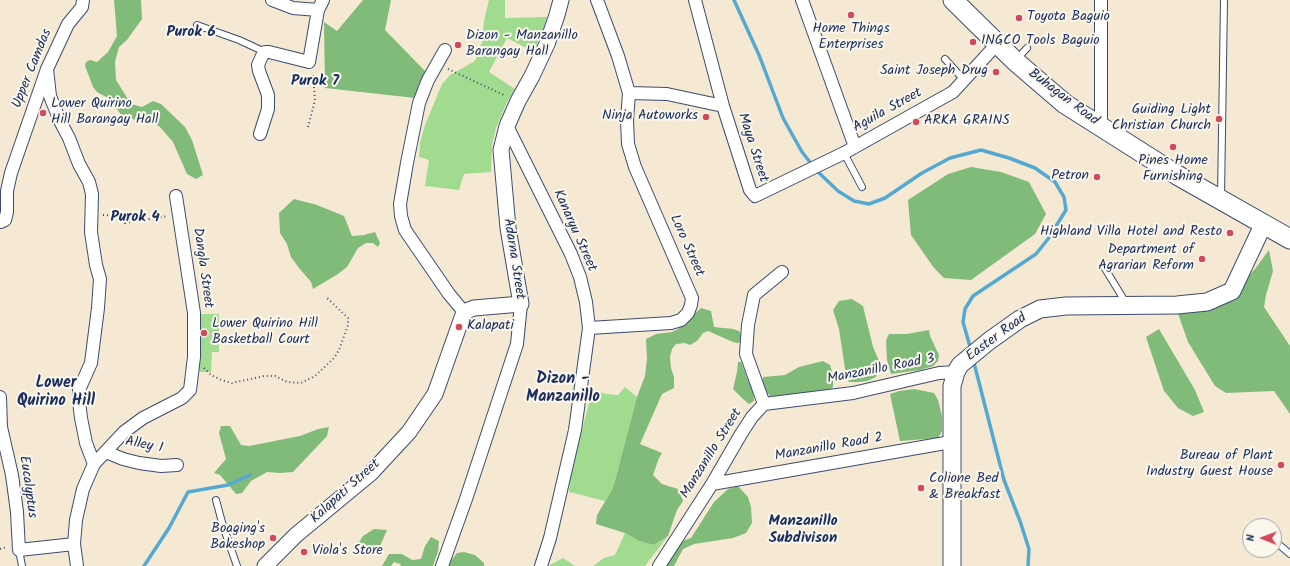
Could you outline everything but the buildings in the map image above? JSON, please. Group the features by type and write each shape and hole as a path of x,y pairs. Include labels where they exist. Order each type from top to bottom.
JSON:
{"main road":[{"name":"Buhagan Road","path":"954,0 997,44 1021,54 1066,104 1101,128 1177,175 1290,239"},
{"name":"Easter Road","path":"952,566 952,386 956,372 960,365 989,341 1020,319 1040,310 1066,306 1177,305 1207,302 1232,291 1263,225"}],"street":[{"name":"Upper Camdas","path":"0,223 5,220 7,212 7,190 11,173 46,69 68,24 82,7 83,0"},
{"path":"260,134 268,109 268,94 258,65 262,56 265,52 269,52 309,62 320,5 293,8 272,0"},
{"name":"Adarna Street","path":"442,566 517,344 521,304 508,228 502,171 502,150 507,126 547,44 561,0"},
{"name":"Loro Street","path":"589,328 671,323 681,320 688,312 692,298 635,167 628,144 627,120 629,93 618,56 597,0"},
{"name":"Maya Street","path":"695,0 723,106 752,194 755,196 758,195 850,150"},
{"name":"Aguila Street","path":"802,0 850,150 953,92 997,44"},
{"path":"1101,0 1101,128"},
{"path":"446,50 428,80 419,103 400,204 401,216 405,230 449,294 464,312 474,308 521,304"},
{"path":"46,69 50,96 92,194 91,232 96,265 100,279 91,362 79,390 79,401 86,443 94,464 83,489 76,520 74,544 77,566"},
{"path":"629,93 667,94 723,106"},
{"name":"Kanaryu Street","path":"507,126 571,254 580,277 586,302 589,328 575,430 550,538 541,566"},
{"name":"Dangla Street","path":"94,464 124,432 143,418 182,398 190,390 194,358 194,314 176,196"},
{"path":"764,404 746,354 748,326 754,296 782,272"},
{"name":"Kalapati Street","path":"265,566 296,535 371,473 409,432 435,394 464,312"},
{"name":"Manzanillo Road 3","path":"764,404 853,393 939,373 956,372"},
{"name":"Eucalyptus","path":"0,397 1,428 12,475 17,512 19,550"},
{"name":"Manzanillo Street","path":"659,566 712,484 740,434 752,417 764,404"},
{"name":"Manzanillo Road 2","path":"712,484 951,442"},
{"name":"Alley 1","path":"106,452 123,459 139,463 161,466 177,465"},
{"path":"19,550 74,544"}],"lane":[{"path":"1221,201 1224,0"},
{"path":"198,25 239,40 265,52"},
{"path":"945,59 964,80"},
{"path":"850,150 862,187"},
{"path":"1104,267 1127,306"},
{"path":"216,500 237,566"},
{"path":"1282,547 1290,554"},
{"path":"19,550 22,566"}],"path":[{"path":"308,127 314,100 314,75 309,62"},
{"path":"445,68 511,98"},
{"path":"92,215 124,216 125,223 179,214"},
{"path":"194,358 211,375 232,383 264,376 276,376 287,382 301,383 315,376 334,358 339,350 346,331 348,318 326,297"}],"green space":[{"path":"114,0 141,0 142,19 127,40 119,47 115,62 116,80 131,104 142,107 153,101 161,104 185,127 192,140 203,175 196,179 187,174 173,142 160,127 151,121 147,116 138,121 121,115 108,98 97,92 93,87 85,66 86,62 90,60 97,62 108,52 117,36"},
{"path":"363,0 391,0 385,30 425,71 415,98 325,88 324,22 337,31"},
{"path":"489,0 505,0 505,18 547,17 543,30 534,52 507,38 489,72 515,89 507,102 496,128 492,145 491,172 464,174 459,190 425,186 429,160 419,157 420,143 425,125 442,84 450,75 475,61 482,42 484,21"},
{"path":"971,167 1001,172 1029,182 1046,214 1035,234 971,280 944,278 934,268 911,235 908,200 948,174"},
{"path":"294,199 317,205 344,216 352,236 375,232 380,243 378,247 373,243 366,243 358,248 347,267 313,289 311,282 291,257 287,244 280,233 279,213"},
{"path":"1269,250 1273,271 1264,307 1290,346 1290,414 1274,391 1226,393 1215,386 1188,342 1176,308 1217,306 1235,300 1242,282 1255,269"},
{"path":"852,299 863,306 873,347 880,363 876,377 867,381 849,382 846,375 839,329 833,310 839,301"},
{"path":"701,308 711,311 714,327 739,331 741,335 741,342 733,342 708,331 703,333 697,341 690,345 685,343 676,344 672,349 670,357 674,377 674,388 662,394 640,444 662,453 653,475 662,484 678,489 683,501 677,510 668,536 654,545 639,541 625,533 596,524 597,515 613,488 637,397 645,376 647,359 646,339 656,334 672,332 678,329"},
{"name":"Lower Quirino Hill Basketball Court","path":"189,314 219,314 219,352 212,352 211,372 189,372"},
{"path":"1159,329 1195,390 1204,412 1193,416 1178,408 1164,391 1146,337"},
{"path":"929,330 930,336 939,355 938,361 933,366 920,370 891,374 887,360 886,340 889,334 907,334"},
{"path":"823,361 830,365 833,375 833,387 829,390 772,398 762,387 763,377 785,375 799,367"},
{"path":"738,362 741,362 749,383 753,389 754,401 749,404 733,389"},
{"path":"625,387 637,397 613,488 605,501 569,492 571,473 591,395 597,391 606,394 618,395"},
{"path":"914,389 934,393 938,400 942,416 942,431 938,438 900,441 890,394"},
{"path":"221,426 230,426 241,445 249,446 300,436 318,429 329,427 327,436 293,472 267,472 251,481 242,493 236,494 220,475 214,473 226,459 219,433"},
{"path":"738,486 748,497 751,507 752,523 746,533 733,538 694,544 683,549 674,566 664,566 679,545 685,540 691,538 714,502 728,489"},
{"path":"374,529 387,530 380,546 373,552 362,554 354,550 363,536"},
{"path":"625,533 639,541 654,545 668,536 645,566 593,566 604,558 615,555"},
{"path":"431,537 439,541 438,551 433,566 401,566 400,564 394,562 391,566 382,566 389,554 402,554 412,560 421,559 425,546"},
{"path":"464,552 475,555 484,563 484,566 447,566 457,553"},
{"path":"563,558 575,566 549,566 550,565"}],"waterway":[{"path":"734,0 759,55 783,118 802,152 817,171 838,191 854,201 869,204 885,198 922,173 950,158 981,150 1009,158 1035,168 1055,182 1064,197 1066,210 1048,239 1036,254 973,296 965,309 963,322 971,350"},
{"path":"973,359 1004,480 1029,549 1028,566"},
{"path":"144,566 169,528 188,492 228,485 250,475"}],"place":[{"name":"Home Things Enterprises","path":"851,15"},
{"name":"Toyota Baguio","path":"1019,18"},
{"name":"INGCO Tools Baguio","path":"973,42"},
{"name":"Dizon - Manzanillo Barangay Hall","path":"458,45"},
{"name":"Saint Joseph Drug","path":"996,72"},
{"name":"Lower Quirino Hill Barangay Hall","path":"43,113"},
{"name":"Ninja Autoworks","path":"706,117"},
{"name":"Guiding Light Christian Church","path":"1219,119"},
{"name":"ARKA GRAINS","path":"916,122"},
{"name":"Pines Home Furnishing","path":"1173,147"},
{"name":"Petron","path":"1097,177"},
{"name":"Highland Villa Hotel and Resto","path":"1230,233"},
{"name":"Department of Agrarian Reform","path":"1202,259"},
{"name":"Kalapati","path":"459,327"},
{"name":"Lower Quirino Hill Basketball Court","path":"204,333"},
{"name":"Bureau of Plant Industry Guest House","path":"1281,465"},
{"name":"Colione Bed & Breakfast","path":"921,488"},
{"name":"Boaging's Bakeshop","path":"273,538"},
{"name":"Viola's Store","path":"304,552"}],"district":[{"name":"Purok 6","path":"191,33"},
{"name":"Purok 7","path":"315,82"},
{"name":"Purok 4","path":"135,218"},
{"name":"Dizon - Manzanillo","path":"563,389"},
{"name":"Lower Quirino Hill","path":"56,393"},
{"name":"Manzanillo Subdivison","path":"803,530"}]}
